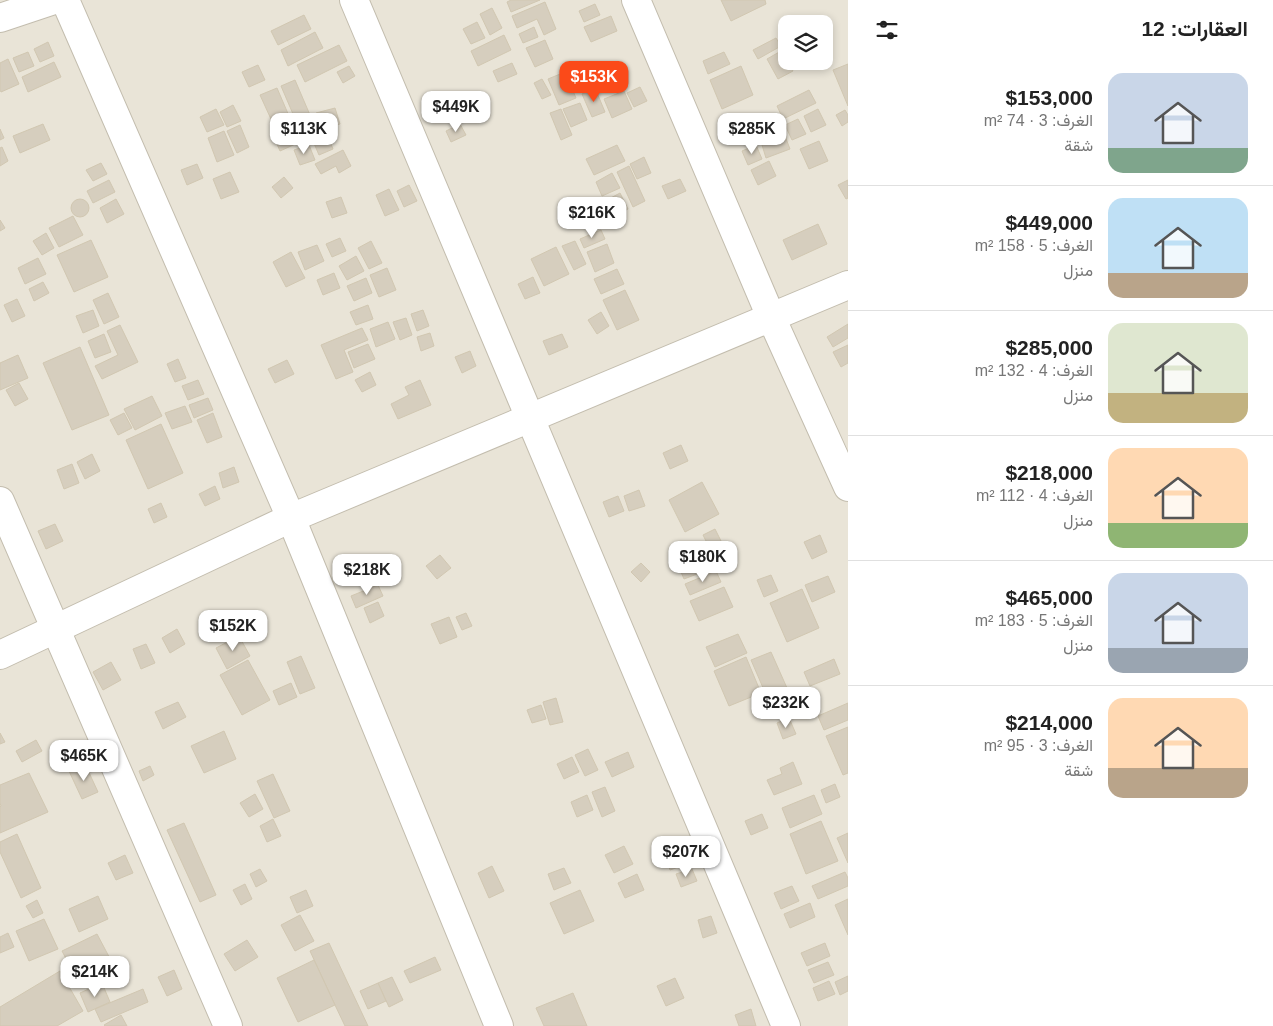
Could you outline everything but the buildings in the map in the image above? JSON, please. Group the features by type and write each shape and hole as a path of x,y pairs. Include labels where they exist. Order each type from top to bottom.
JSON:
{"street":[{"path":"0,18 54,0"},
{"path":"65,0 291,518 499,1026"},
{"path":"354,0 786,1026"},
{"path":"636,0 771,317 848,487"},
{"path":"0,655 291,518 848,284"},
{"path":"0,501 228,1026"}],"shaded area":[{"path":"0,0 848,0 848,1026 0,1026"}]}
